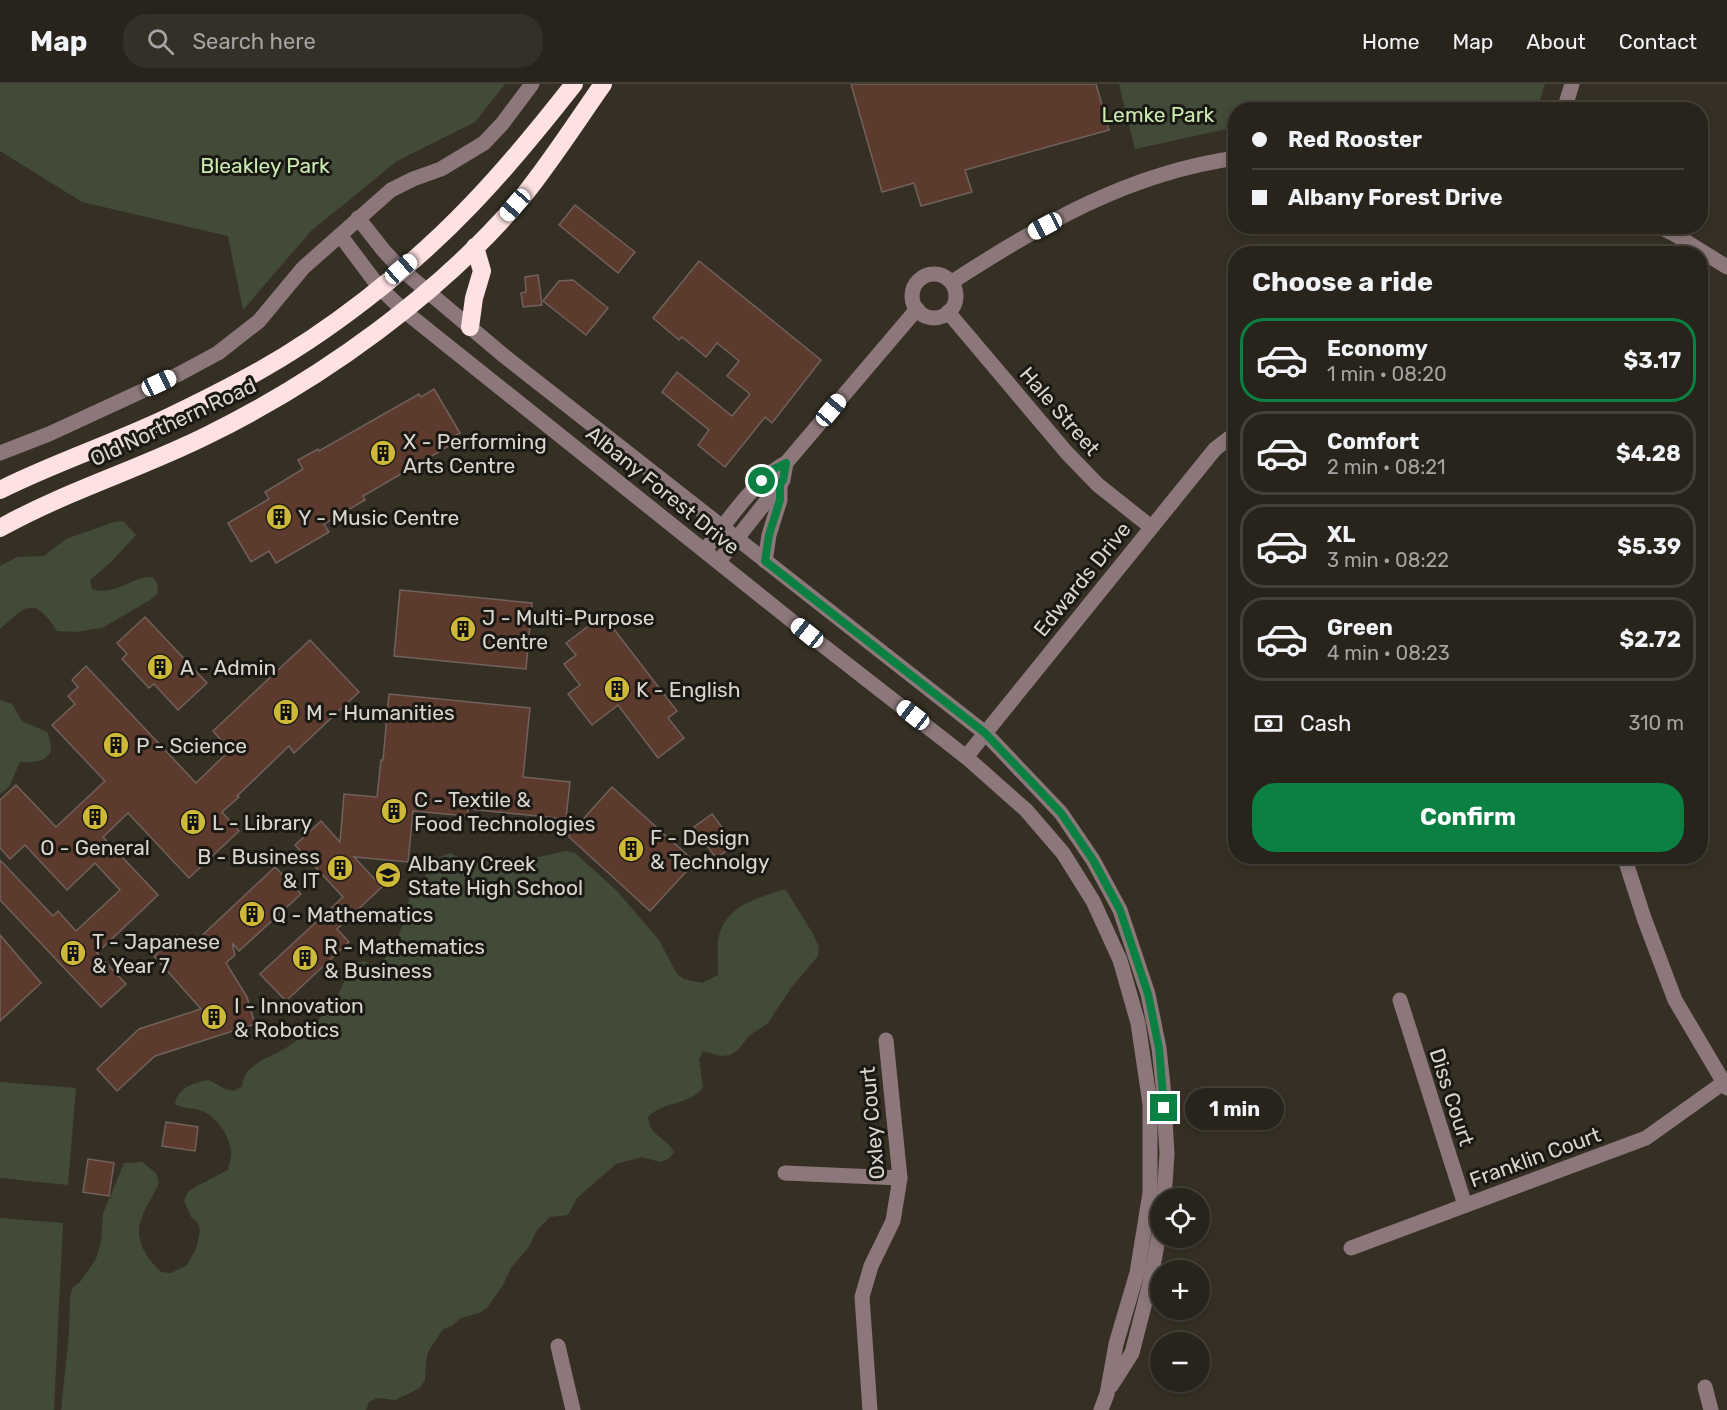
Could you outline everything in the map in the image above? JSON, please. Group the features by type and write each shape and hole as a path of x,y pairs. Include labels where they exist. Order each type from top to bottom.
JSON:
{"highway":[{"name":"Old Northern Road","path":"0,490 166,418 250,376 342,316 401,269 471,206 525,147 574,84"},
{"name":"Old Northern Road","path":"0,528 53,502 207,436 254,411 322,369 403,310 475,247 525,193 603,84"},
{"path":"470,327 474,298 482,271 475,247"}],"street":[{"name":"Old Northern Road","path":"0,453 49,434 218,353 259,321 303,268 391,190 412,179 441,169 484,143 502,124 532,84"},
{"path":"1566,102 1572,84"},
{"path":"952,282 1007,246 1103,195 1179,169 1228,160"},
{"path":"358,218 401,269"},
{"path":"1674,234 1693,246"},
{"path":"340,235 379,287"},
{"path":"1708,255 1727,267"},
{"name":"Albany Forest Drive","path":"401,269 470,327 985,733 1061,813 1093,860 1120,910 1148,994 1159,1048 1167,1155 1165,1188"},
{"path":"939,274 952,282 956,294 955,302 948,312 932,318 925,316 917,309 912,295 916,283 922,277 939,274"},
{"name":"Albany Forest Drive","path":"379,287 403,310 966,757 1026,810 1063,853 1093,901 1120,960 1138,1023 1150,1104 1149,1193 1137,1273 1116,1344 1107,1394 1101,1410"},
{"path":"705,550 774,469 786,463 917,309"},
{"name":"Hale Street","path":"948,312 1067,453 1098,484 1151,526"},
{"name":"Edwards Drive","path":"966,757 1151,526 1215,449 1228,439"},
{"path":"719,561 783,480 786,463"},
{"path":"765,561 769,535 780,500 780,484"},
{"path":"1627,864 1675,1000 1725,1085"},
{"name":"Diss Court","path":"1400,1000 1465,1205"},
{"name":"Oxley Court","path":"870,1410 862,1297 871,1266 893,1221 900,1178 886,1040"},
{"name":"Franklin Court","path":"1351,1248 1646,1138 1725,1085"},
{"path":"785,1173 900,1178"},
{"name":"Albany Forest Drive","path":"1107,1394 1132,1353 1156,1248"},
{"path":"558,1346 573,1410"},
{"path":"1705,1387 1711,1410"}],"green space":[{"name":"Bleakley Park","path":"0,84 505,84 475,122 397,161 311,231 243,310 228,236 82,202 0,151"},
{"name":"Lemke Park","path":"1119,84 1545,84 1539,102 1228,102 1228,129 1135,149"},
{"path":"123,521 136,535 111,562 90,580 92,589 108,590 153,577 158,585 157,594 102,628 75,632 57,631 42,612 36,608 30,608 24,609 0,629 0,566 17,557 44,556 66,539"},
{"path":"0,700 12,704 22,721 47,732 51,748 46,758 35,762 20,762 9,787 0,794"},
{"path":"566,851 575,853 617,891 659,940 677,974 684,979 702,983 718,975 718,941 726,920 741,906 781,890 786,890 819,947 818,956 791,988 768,1023 750,1035 738,1050 730,1055 721,1056 703,1051 699,1059 703,1087 698,1093 662,1108 648,1117 652,1129 667,1142 674,1152 669,1159 660,1162 642,1157 616,1164 577,1198 568,1215 550,1217 537,1230 529,1247 511,1268 503,1285 487,1308 461,1318 452,1326 443,1329 428,1352 425,1380 420,1388 395,1400 377,1398 369,1402 366,1410 61,1410 69,1333 70,1297 73,1287 80,1282 96,1259 101,1242 103,1214 124,1163 142,1162 156,1173 159,1182 142,1217 140,1240 146,1254 156,1267 161,1272 171,1273 187,1265 196,1249 200,1231 198,1223 191,1217 184,1201 188,1192 228,1170 231,1151 228,1139 221,1127 202,1111 175,1104 179,1094 192,1084 209,1080 234,1091 242,1086 244,1078 253,1066 289,1046 322,1016 335,999 354,963 364,961 372,965 381,964 396,942 406,916 409,898 421,884 433,860 450,853 467,861 476,862 493,856 539,857"},
{"path":"0,1082 76,1088 68,1185 0,1178"},
{"path":"0,1218 63,1223 54,1410 0,1410"}],"building":[{"path":"851,84 1096,84 1109,130 965,170 972,192 921,206 914,183 882,192"},
{"path":"575,205 635,252 618,273 559,225"},
{"path":"699,261 821,360 772,423 765,417 725,467 698,445 709,430 662,392 677,372 732,416 750,394 727,376 739,361 717,343 706,357 682,337 679,340 653,318"},
{"path":"538,275 542,305 523,307 521,293 526,292 525,277"},
{"path":"573,280 608,308 586,335 543,301 559,281"},
{"name":"X - Performing Arts Centre","path":"434,389 460,433 446,441 449,446 363,496 365,500 324,524 329,532 276,563 269,551 251,562 228,523 269,499 265,492 303,469 298,460 318,449 319,451 419,394 421,397"},
{"name":"J - Multi-Purpose Centre","path":"400,590 532,603 526,669 394,656"},
{"name":"K - English","path":"603,615 677,711 668,718 684,738 658,758 618,705 592,725 568,694 580,685 564,664 576,655 566,643"},
{"name":"A - Admin","path":"145,617 207,683 178,710 154,684 149,688 122,659 127,654 117,643"},
{"path":"310,640 359,692 294,753 289,746 222,812 239,831 189,878 128,813 103,837 158,895 97,953 126,984 101,1007 0,900 0,860 53,916 58,911 76,931 120,890 95,863 67,890 25,845 10,859 0,848 0,800 16,785 56,827 105,781 52,725 75,704 68,696 78,687 72,680 86,666 196,783 230,750 213,731"},
{"path":"389,694 530,708 523,777 570,782 566,819 468,809 467,816 413,811 408,862 354,857 382,887 337,929 349,942 286,1001 260,974 343,897 295,845 321,821 340,842 344,794 377,797"},
{"name":"F - Design & Technolgy","path":"612,787 695,862 650,911 568,836"},
{"path":"712,814 735,845 716,858 694,827"},
{"name":"I - Innovation & Robotics","path":"275,867 301,894 239,951 232,943 235,955 226,963 247,997 255,1024 155,1056 117,1091 97,1069 139,1029 201,1009 154,956 177,935 186,944 189,940 193,944"},
{"path":"0,935 41,983 0,1021"},
{"path":"166,1122 198,1127 195,1151 162,1146"},
{"path":"88,1159 114,1163 109,1196 83,1192"}],"place":[{"name":"X - Performing Arts Centre","path":"383,453"},
{"name":"Y - Music Centre","path":"279,517"},
{"name":"J - Multi-Purpose Centre","path":"463,629"},
{"name":"A - Admin","path":"160,667"},
{"name":"K - English","path":"617,689"},
{"name":"M - Humanities","path":"286,712"},
{"name":"P - Science","path":"116,745"},
{"name":"C - Textile & Food Technologies","path":"394,811"},
{"name":"O - General","path":"95,817"},
{"name":"L - Library","path":"193,822"},
{"name":"F - Design & Technolgy","path":"631,849"},
{"name":"B - Business & IT","path":"340,868"},
{"name":"Albany Creek State High School","path":"388,875"},
{"name":"Q - Mathematics","path":"252,914"},
{"name":"T - Japanese & Year 7","path":"73,953"},
{"name":"R - Mathematics & Business","path":"305,958"},
{"name":"I - Innovation & Robotics","path":"214,1017"}],"route":[{"path":"762,481 774,469 786,463 780,484 780,500 769,535 765,561 985,733 1061,813 1093,860 1120,910 1148,994 1159,1048 1164,1108"}]}
